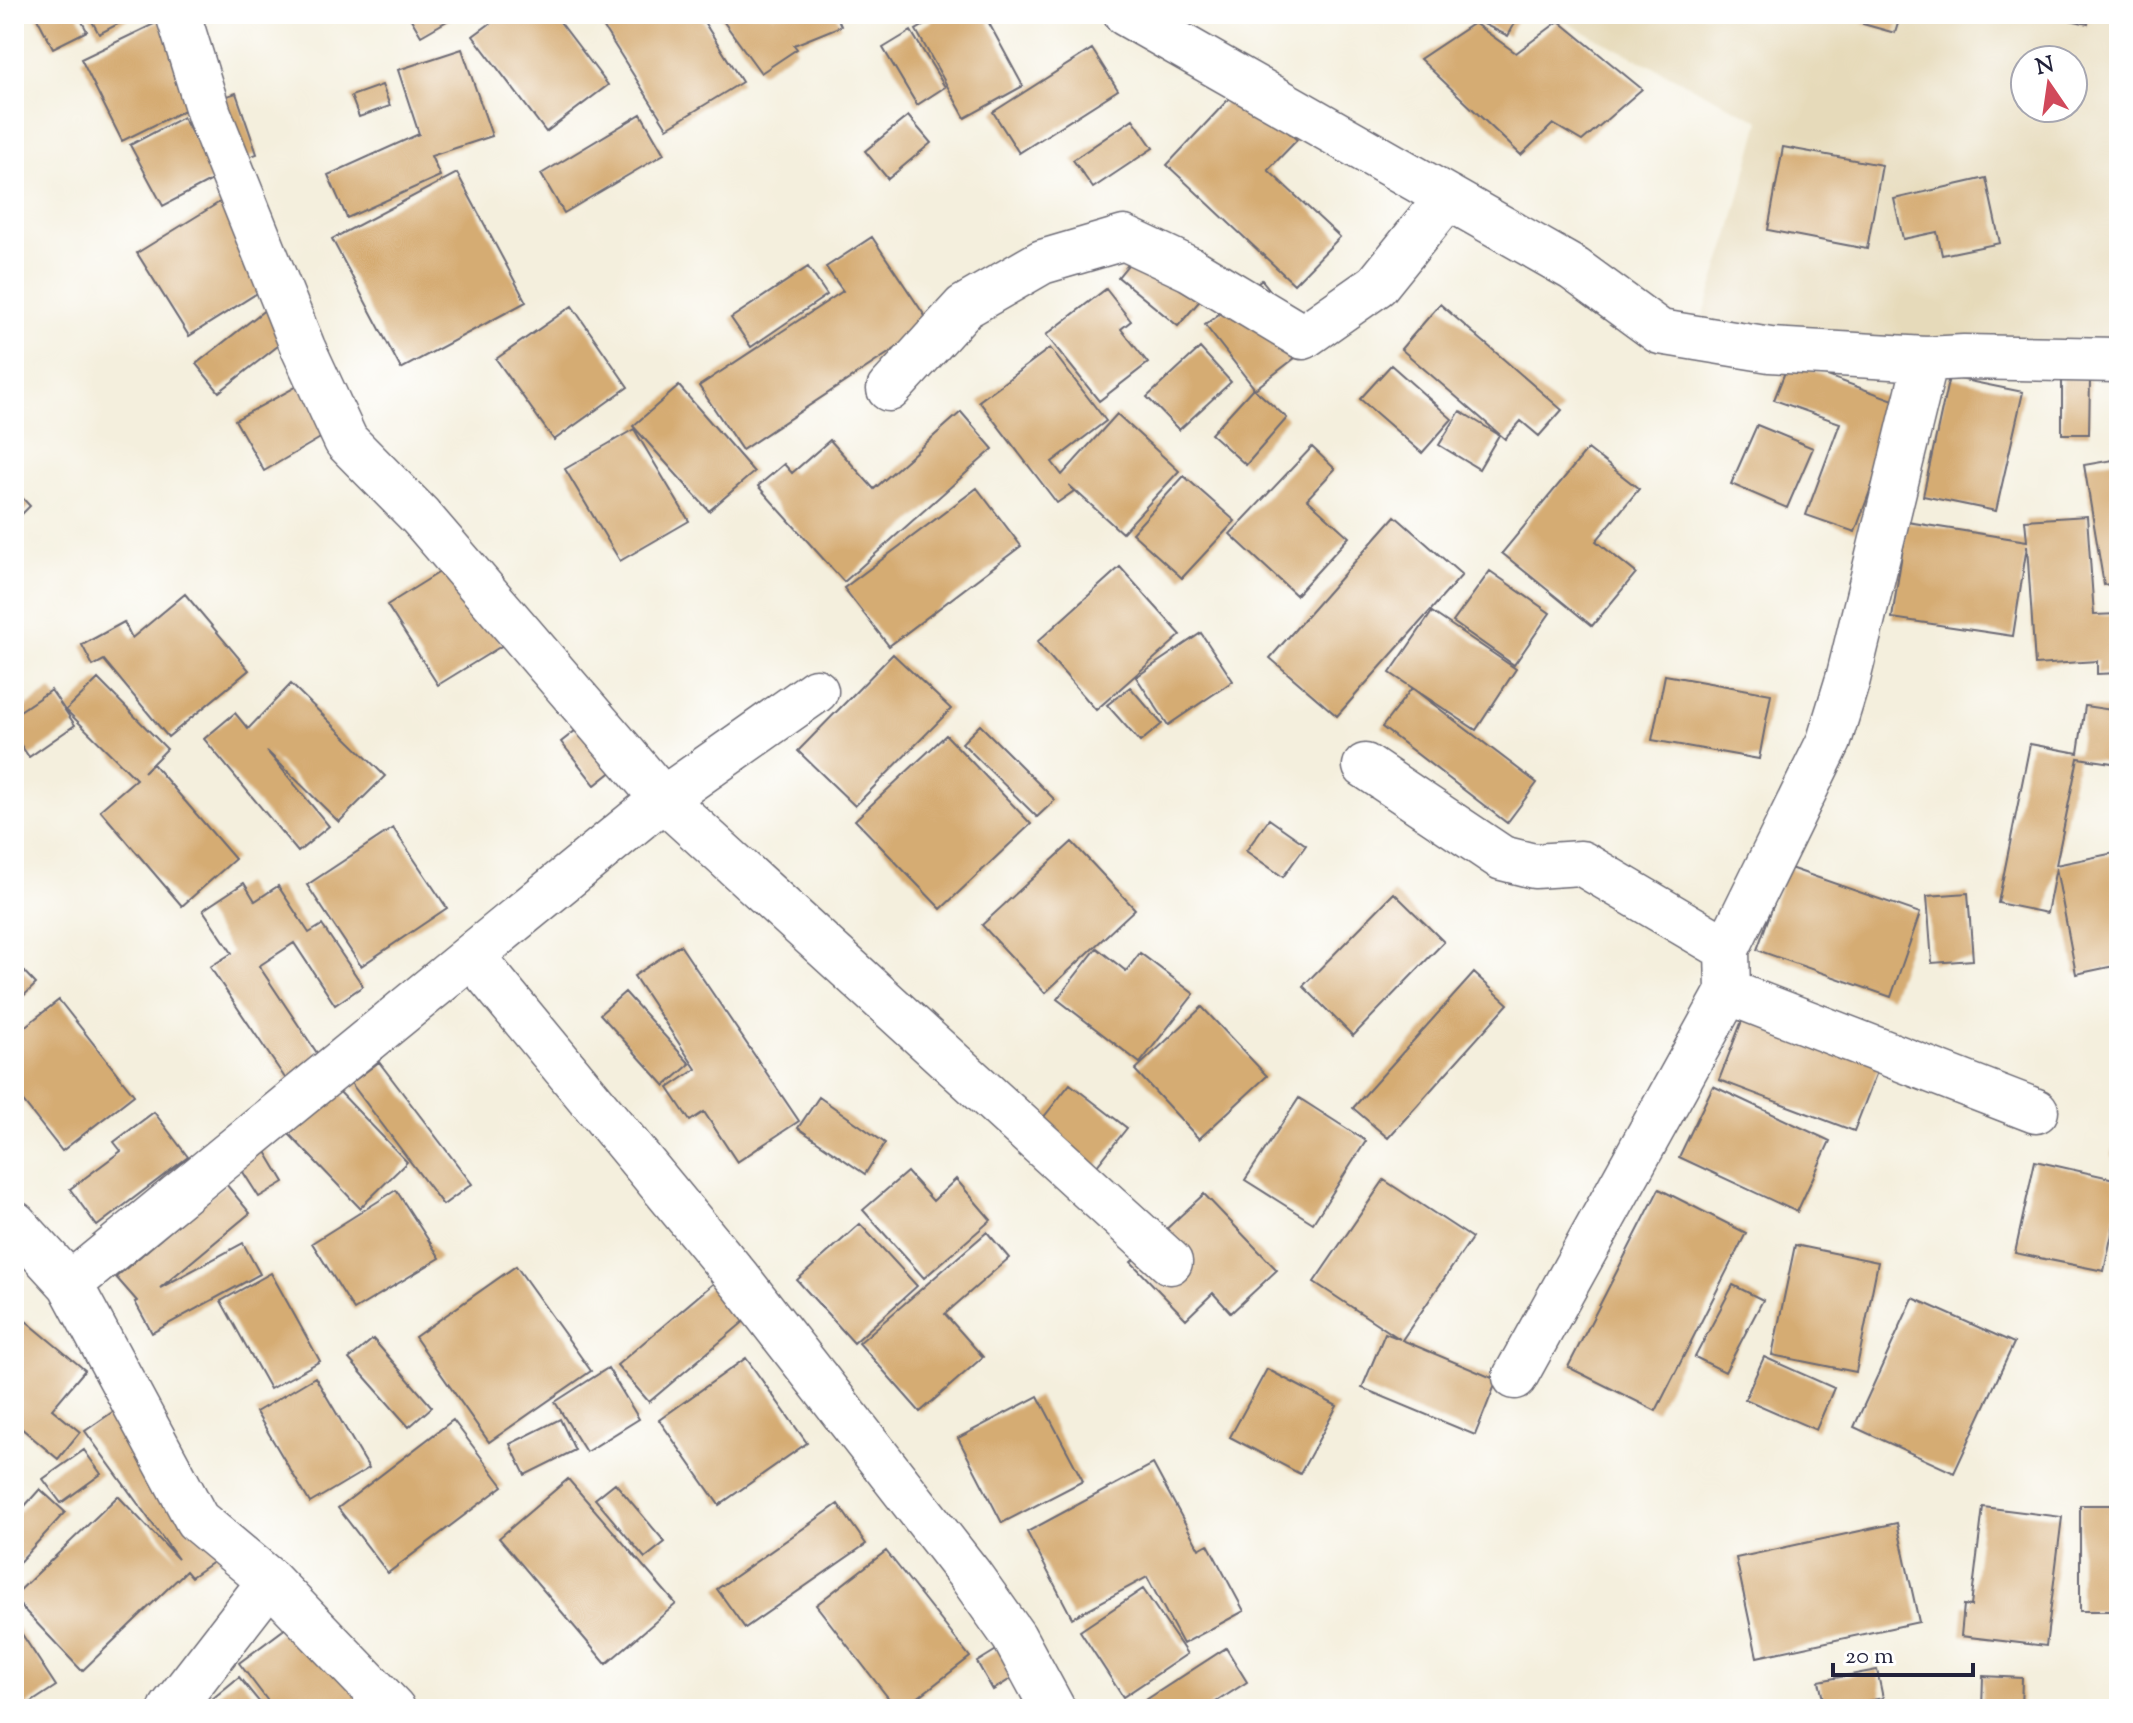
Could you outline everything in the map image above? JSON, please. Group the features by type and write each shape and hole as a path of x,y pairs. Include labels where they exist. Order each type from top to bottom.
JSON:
{"street":[{"path":"178,14 209,114 303,348 346,441 420,516 663,799 1170,1262"},
{"path":"1126,14 1574,269 1660,332 1770,350 1926,359 2119,360"},
{"path":"889,389 964,307 1042,262 1124,238 1190,269 1303,337 1377,285 1448,197"},
{"path":"1515,1377 1728,992 1727,949 1829,741 1848,679 1926,359"},
{"path":"70,1284 663,799 816,691"},
{"path":"1365,766 1502,858 1534,866 1581,863 1727,949"},
{"path":"472,956 743,1284 970,1575 1014,1637 1053,1709"},
{"path":"1728,992 2036,1111"},
{"path":"14,1223 70,1284 197,1520 270,1581 393,1709"},
{"path":"171,1709 270,1581"}],"shaded area":[{"path":"1549,14 2119,14 2119,363 1698,332 1730,233 1760,121"}],"building":[{"path":"35,14 78,14 87,31 53,48"},
{"path":"88,14 137,14 99,34"},
{"path":"408,14 459,14 421,36"},
{"path":"503,14 554,14 608,85 546,132 473,36"},
{"path":"595,14 699,14 742,82 667,128"},
{"path":"718,14 772,14 775,18 773,14 836,14 841,26 794,45 797,49 761,73"},
{"path":"944,14 984,14 1023,86 965,118 916,30"},
{"path":"1463,14 1520,14 1508,36"},
{"path":"1866,14 1901,14 1895,33 1863,24"},
{"path":"2043,14 2090,14 2088,24"},
{"path":"160,21 199,103 122,141 81,59"},
{"path":"1559,21 1642,89 1582,141 1553,124 1521,155 1420,59 1474,23 1516,53"},
{"path":"911,31 945,87 917,105 883,48"},
{"path":"462,49 492,136 431,156 440,176 347,218 328,175 419,134 398,70"},
{"path":"1092,49 1118,90 1019,153 993,112"},
{"path":"382,85 390,106 359,117 351,96"},
{"path":"1240,87 1297,140 1268,170 1340,237 1294,284 1167,165"},
{"path":"236,93 257,154 212,170 191,108"},
{"path":"641,114 664,154 564,213 541,174"},
{"path":"908,116 931,143 888,179 865,151"},
{"path":"183,117 216,178 163,206 130,145"},
{"path":"1133,119 1153,148 1093,188 1073,160"},
{"path":"1783,147 1882,165 1867,249 1768,230"},
{"path":"457,173 526,302 401,369 332,239"},
{"path":"1986,178 2000,243 1942,255 1937,232 1903,239 1894,199"},
{"path":"223,200 275,282 189,336 137,253"},
{"path":"872,237 931,325 742,450 699,386 843,291 826,267"},
{"path":"1149,239 1210,289 1178,326 1118,277"},
{"path":"808,267 827,295 751,347 731,318"},
{"path":"1262,280 1313,344 1255,389 1205,325"},
{"path":"1106,289 1131,321 1121,329 1148,363 1099,401 1046,335"},
{"path":"1440,304 1562,410 1539,436 1521,421 1505,439 1401,349"},
{"path":"572,306 628,387 554,440 496,359"},
{"path":"266,309 288,338 219,392 196,364"},
{"path":"1050,348 1106,421 1052,462 1062,475 1117,414 1179,471 1122,533 1069,485 1074,491 1057,503 979,401"},
{"path":"1200,348 1231,382 1179,430 1147,397"},
{"path":"1789,362 1902,403 1855,532 1806,515 1840,423 1774,400"},
{"path":"1391,365 1452,419 1422,453 1360,399"},
{"path":"1949,377 2023,392 1996,511 1923,496"},
{"path":"2062,378 2090,379 2089,434 2062,434"},
{"path":"301,384 329,433 264,471 235,420"},
{"path":"679,386 754,472 709,511 633,426"},
{"path":"1253,388 1287,418 1246,465 1211,434"},
{"path":"1460,411 1499,435 1479,469 1439,445"},
{"path":"961,412 993,449 844,582 758,486 784,464 792,473 830,440 874,489"},
{"path":"1757,425 1813,448 1787,508 1731,484"},
{"path":"634,429 689,521 620,561 565,469"},
{"path":"1312,447 1335,469 1307,499 1349,537 1296,595 1230,534"},
{"path":"1588,449 1639,489 1596,541 1636,573 1592,626 1502,553"},
{"path":"2119,459 2119,582 2104,585 2084,465"},
{"path":"1184,476 1235,521 1182,578 1132,533"},
{"path":"977,488 1021,546 889,646 844,588"},
{"path":"14,489 30,506 14,522"},
{"path":"1395,516 1462,575 1337,716 1270,658"},
{"path":"2087,516 2094,615 2119,614 2119,673 2097,674 2097,661 2035,665 2027,546 2013,636 1892,618 1907,522 2027,541 2025,520"},
{"path":"451,565 503,645 438,685 387,605"},
{"path":"1120,567 1181,635 1096,710 1037,642"},
{"path":"1490,571 1550,613 1514,665 1453,622"},
{"path":"185,594 249,670 168,737 104,660 93,666 82,645 124,622 132,638"},
{"path":"1432,612 1516,669 1476,730 1390,673"},
{"path":"1201,633 1233,681 1168,725 1136,677"},
{"path":"893,654 951,709 855,806 798,751"},
{"path":"1665,675 1771,694 1759,759 1652,740"},
{"path":"98,679 167,749 144,772 153,764 235,859 182,906 100,810 136,779 66,710"},
{"path":"291,684 385,776 339,822 267,751 329,826 298,852 204,739 235,713 248,729"},
{"path":"1130,687 1162,724 1140,742 1107,705"},
{"path":"1412,688 1537,783 1507,823 1382,727"},
{"path":"51,690 75,725 29,757 14,735 14,715"},
{"path":"2085,706 2119,711 2119,764 2078,758 2056,865 2119,852 2119,965 2076,974 2056,868 2047,913 1998,903 2030,744 2078,753"},
{"path":"594,716 629,758 595,785 561,742"},
{"path":"980,725 1055,800 1037,817 962,743"},
{"path":"946,735 1031,824 941,909 855,820"},
{"path":"1269,819 1306,845 1283,877 1246,851"},
{"path":"393,828 447,908 361,966 307,885"},
{"path":"1072,842 1135,909 1045,993 982,925"},
{"path":"1787,867 1920,913 1891,997 1757,950"},
{"path":"244,883 255,901 278,886 309,933 322,925 363,986 335,1005 294,943 259,966 321,1059 287,1081 210,967 232,953 203,910"},
{"path":"1394,893 1444,942 1353,1036 1303,986"},
{"path":"1968,893 1973,960 1932,963 1927,896"},
{"path":"680,945 799,1121 737,1162 704,1112 690,1121 668,1088 696,1069 634,976"},
{"path":"1097,948 1126,971 1140,953 1194,994 1140,1063 1057,999"},
{"path":"14,961 36,984 14,1005"},
{"path":"1474,973 1508,1004 1388,1138 1353,1108"},
{"path":"625,992 690,1064 665,1086 600,1014"},
{"path":"59,1000 134,1095 62,1151 14,1090 14,1035"},
{"path":"1750,1000 1885,1051 1854,1131 1719,1080"},
{"path":"1202,1007 1267,1076 1199,1139 1135,1070"},
{"path":"379,1062 472,1184 443,1205 351,1083"},
{"path":"1070,1084 1127,1128 1081,1186 1024,1142"},
{"path":"1713,1086 1830,1141 1797,1212 1679,1157"},
{"path":"337,1089 407,1162 360,1208 289,1134"},
{"path":"819,1097 885,1143 865,1174 798,1128"},
{"path":"1299,1098 1366,1141 1313,1223 1245,1180"},
{"path":"154,1112 188,1157 97,1226 70,1189 121,1151 114,1142"},
{"path":"2117,1116 2119,1158 2112,1158"},
{"path":"262,1145 284,1182 259,1197 236,1161"},
{"path":"2035,1161 2119,1180 2119,1200 2104,1271 2015,1253"},
{"path":"907,1172 933,1201 956,1179 991,1220 924,1278 863,1210"},
{"path":"1384,1180 1472,1238 1402,1340 1497,1380 1475,1435 1362,1388 1385,1333 1400,1339 1314,1282"},
{"path":"226,1184 250,1213 160,1288 243,1243 260,1274 152,1333 137,1301 116,1277"},
{"path":"1659,1189 1746,1233 1656,1411 1568,1367"},
{"path":"396,1190 440,1258 354,1310 312,1243"},
{"path":"1204,1194 1277,1270 1231,1313 1213,1293 1186,1319 1131,1262"},
{"path":"860,1224 917,1286 854,1343 797,1280"},
{"path":"987,1232 1009,1258 945,1314 983,1357 920,1412 859,1343"},
{"path":"1795,1245 1878,1262 1856,1372 1772,1355"},
{"path":"516,1266 591,1371 489,1442 415,1337"},
{"path":"271,1273 320,1361 270,1389 221,1301"},
{"path":"715,1282 747,1319 649,1402 617,1365"},
{"path":"1733,1285 1763,1300 1725,1372 1695,1357"},
{"path":"1913,1298 2014,1343 1954,1473 1854,1427"},
{"path":"26,1321 85,1370 52,1409 80,1432 58,1459 14,1422 14,1336"},
{"path":"373,1339 432,1407 409,1427 349,1359"},
{"path":"1764,1357 1834,1388 1816,1430 1745,1399"},
{"path":"746,1358 807,1443 719,1505 659,1420"},
{"path":"608,1368 639,1419 586,1452 555,1402"},
{"path":"1267,1369 1337,1406 1300,1474 1230,1437"},
{"path":"315,1377 369,1468 310,1503 256,1412"},
{"path":"1038,1396 1083,1481 1002,1523 958,1438"},
{"path":"117,1409 223,1555 191,1577 186,1571 82,1671 14,1596 118,1496 178,1559 85,1431"},
{"path":"560,1419 575,1450 525,1475 510,1444"},
{"path":"453,1420 503,1486 388,1573 338,1508"},
{"path":"84,1450 101,1474 61,1503 43,1479"},
{"path":"1153,1464 1199,1549 1208,1544 1244,1611 1183,1644 1147,1577 1072,1618 1027,1532"},
{"path":"568,1479 676,1604 606,1664 499,1538"},
{"path":"615,1483 665,1542 645,1558 595,1499"},
{"path":"40,1489 65,1512 14,1568 14,1518"},
{"path":"838,1504 866,1544 745,1628 717,1589"},
{"path":"2080,1505 2119,1505 2119,1611 2080,1611"},
{"path":"1983,1507 2062,1517 2046,1646 1961,1636 1964,1605 1971,1606"},
{"path":"1897,1523 1919,1622 1757,1657 1736,1558"},
{"path":"886,1551 970,1657 903,1709 897,1709 816,1605"},
{"path":"1143,1589 1187,1654 1123,1697 1080,1631"},
{"path":"302,1616 371,1709 274,1709 239,1663"},
{"path":"14,1622 56,1686 21,1709 14,1709"},
{"path":"1011,1641 1028,1668 993,1690 977,1662"},
{"path":"1226,1648 1247,1682 1205,1709 1132,1709"},
{"path":"1877,1670 1883,1698 1857,1703 1942,1705 1942,1709 1825,1709 1819,1681"},
{"path":"1983,1676 2022,1678 2021,1709 1982,1709"},
{"path":"239,1677 265,1709 200,1709"}]}
